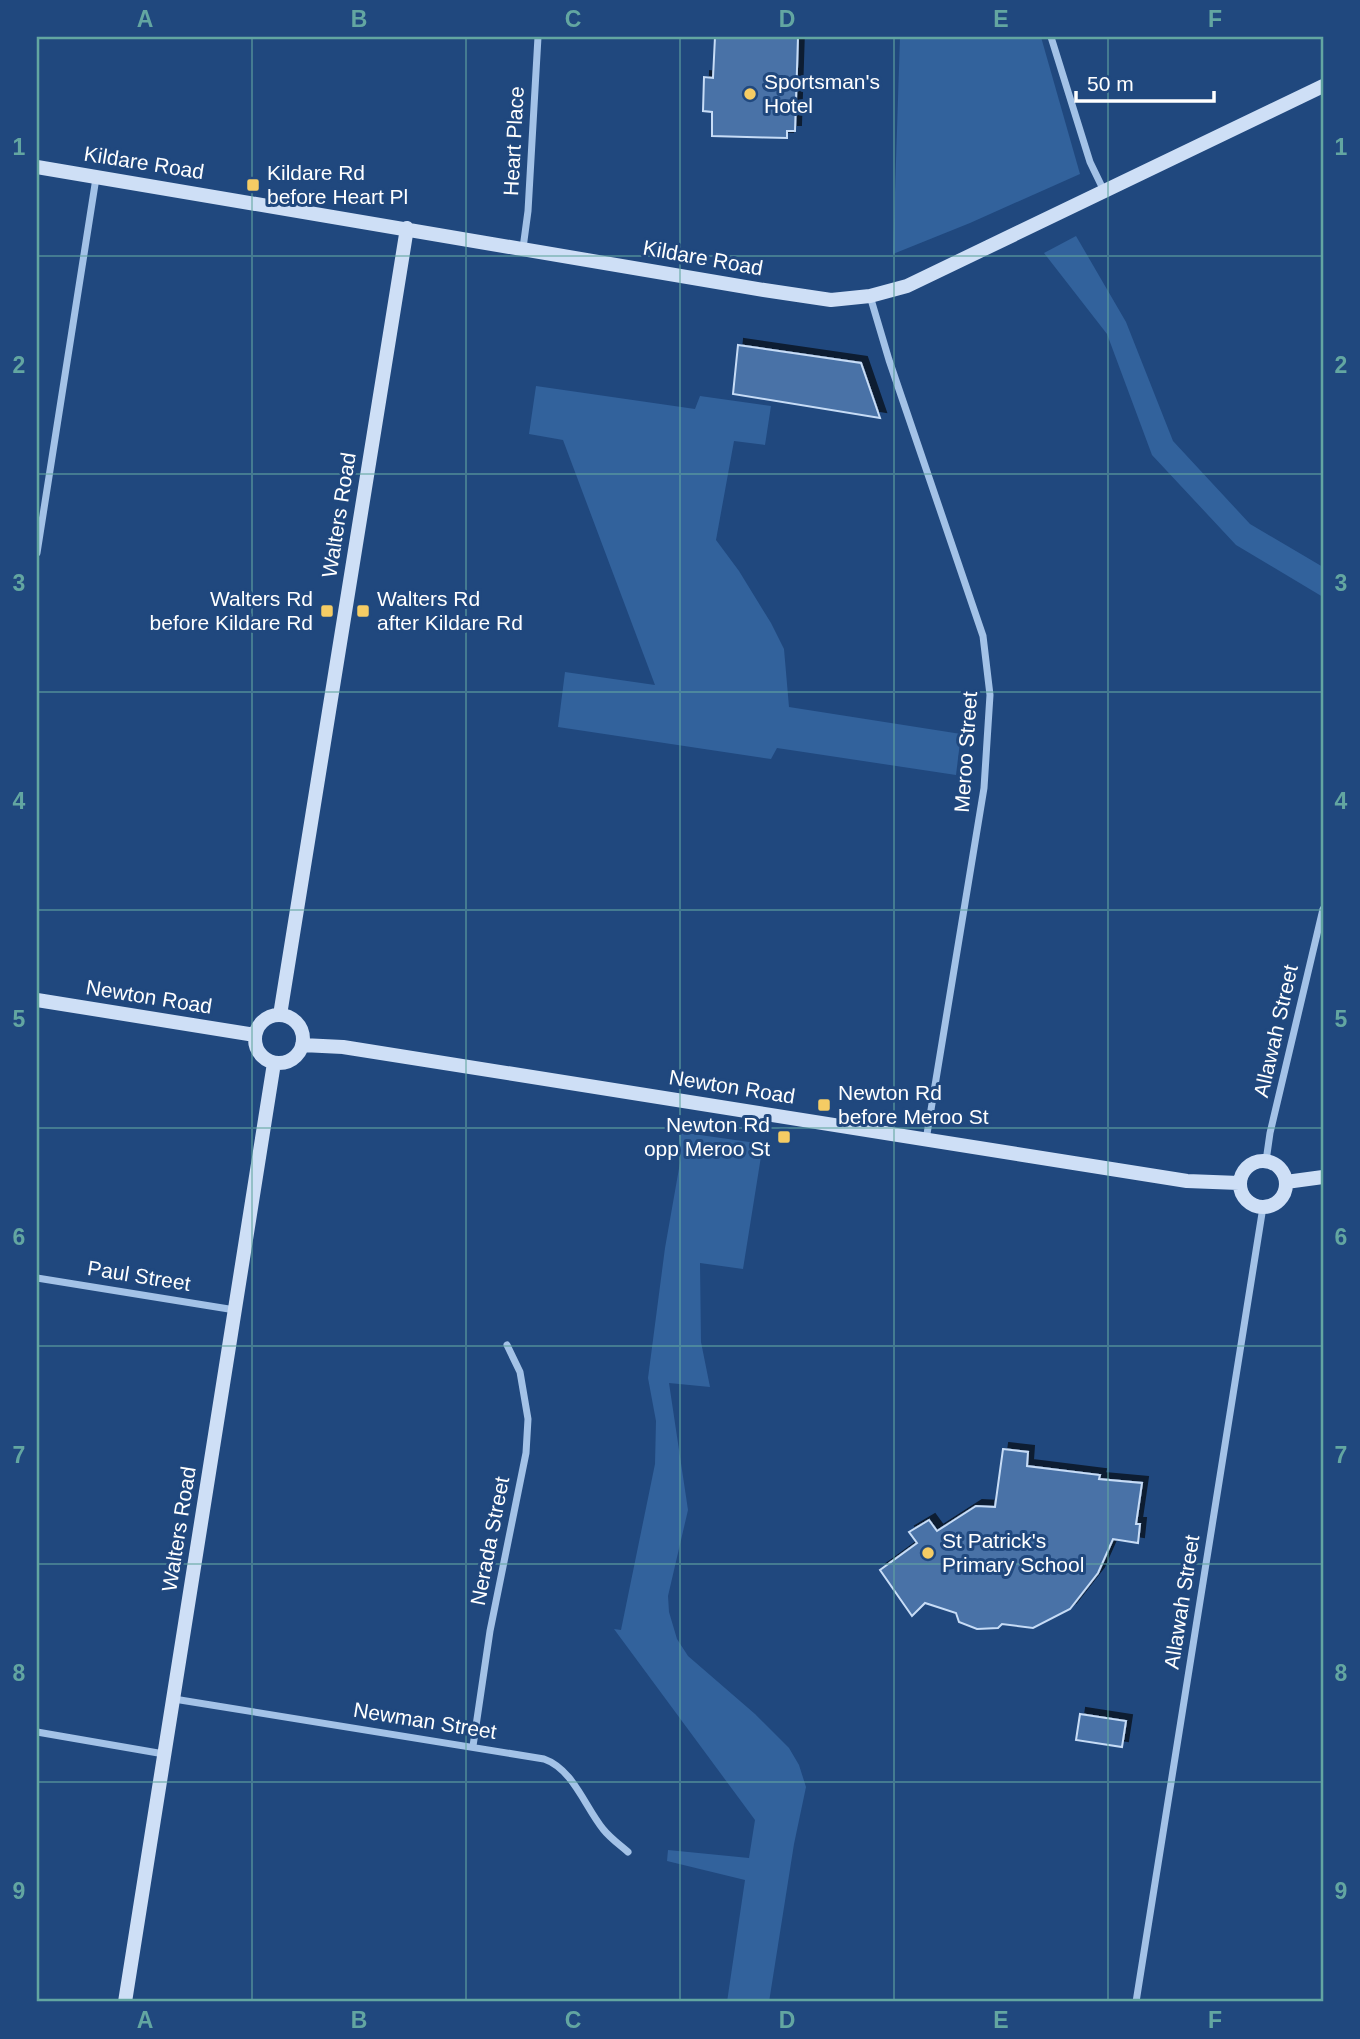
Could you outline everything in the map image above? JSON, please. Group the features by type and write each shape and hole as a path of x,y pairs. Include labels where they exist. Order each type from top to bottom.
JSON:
{"main road":[{"name":"Kildare Road","path":"37,167 831,300 870,296 906,286 1323,86"},
{"name":"Walters Road","path":"280,1015 407,228"},
{"name":"Newton Road","path":"37,1000 255,1035"},
{"path":"280,1015 298,1025 302,1045 299,1052 288,1061 274,1063 267,1060 257,1049 255,1035 257,1028 267,1018 280,1015"},
{"name":"Newton Road","path":"302,1045 343,1047 1187,1181 1239,1183"},
{"name":"Walters Road","path":"125,2002 274,1063"},
{"path":"1258,1161 1266,1161 1280,1168 1286,1189 1279,1201 1263,1207 1247,1202 1239,1183 1245,1169 1258,1161"},
{"path":"1286,1182 1323,1177"}],"street":[{"name":"Heart Place","path":"523,248 528,211 538,37"},
{"path":"1051,37 1090,162 1104,192"},
{"path":"37,553 96,177"},
{"name":"Meroo Street","path":"870,296 888,360 983,636 990,695 984,788 926,1140"},
{"name":"Allawah Street","path":"1266,1161 1270,1133 1323,909"},
{"name":"Allawah Street","path":"1136,2002 1263,1207"},
{"name":"Paul Street","path":"37,1278 235,1310"},
{"name":"Nerada Street","path":"473,1746 490,1631 526,1453 528,1419 520,1372 507,1345"},
{"name":"Newman Street","path":"174,1699 552,1761 565,1772 604,1831 628,1852"},
{"path":"37,1732 164,1754"}],"shaded area":[{"path":"900,37 1041,37 1080,174 893,254"},
{"path":"1076,236 1126,322 1173,441 1250,524 1323,567 1323,597 1236,545 1152,455 1107,334 1044,253"},
{"path":"536,386 695,409 700,396 771,406 765,445 734,441 716,540 739,571 784,649 789,707 961,734 956,775 777,748 771,759 558,727 565,672 655,685 563,440 529,434"},
{"path":"679,1132 763,1144 743,1269 700,1263 701,1342 710,1387 669,1383 688,1510 668,1596 669,1612 677,1639 688,1656 755,1714 789,1748 799,1765 806,1787 794,1844 769,2002 727,2002 745,1880 667,1861 668,1850 749,1858 755,1820 614,1629 621,1630 655,1464 656,1421 648,1378 665,1248 681,1157"}],"building":[{"name":"Sportsman's Hotel","path":"715,37 798,37 795,131 787,131 787,138 712,136 712,112 703,111 704,77 713,78"},
{"path":"738,345 861,363 880,418 733,394"},
{"path":"1003,1449 1028,1452 1027,1466 1100,1475 1099,1479 1142,1483 1136,1524 1140,1524 1138,1543 1113,1539 1098,1573 1070,1609 1033,1628 1002,1624 998,1628 977,1629 959,1622 956,1613 925,1603 912,1616 880,1570 917,1543 909,1532 929,1520 937,1531 976,1506 995,1507"},
{"path":"1080,1714 1126,1721 1122,1747 1076,1740"}],"place":[{"name":"Sportsman's Hotel","path":"750,94"},
{"name":"Kildare Rd before Heart Pl","path":"253,185"},
{"name":"Walters Rd before Kildare Rd","path":"327,611"},
{"name":"Walters Rd after Kildare Rd","path":"363,611"},
{"name":"Newton Rd before Meroo St","path":"824,1105"},
{"name":"Newton Rd opp Meroo St","path":"784,1137"},
{"name":"St Patrick's Primary School","path":"928,1553"}]}
